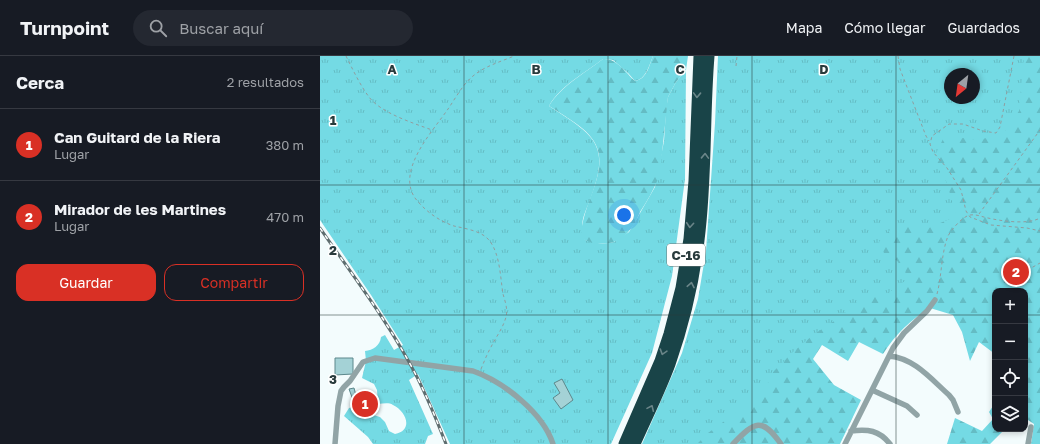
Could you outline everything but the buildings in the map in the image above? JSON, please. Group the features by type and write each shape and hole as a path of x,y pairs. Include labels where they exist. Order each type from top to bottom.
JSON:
{"highway":[{"name":"C-16","path":"624,444 660,361 681,288 689,239 694,181 699,56"},
{"name":"C-16","path":"635,444 670,364 679,335 695,265 699,241 704,181 709,56"}],"street":[{"path":"845,444 889,356 904,333 920,319 935,300"},
{"path":"889,356 902,358 917,367 949,395 958,412"},
{"path":"335,444 338,406 341,392 363,362 375,358 473,371 493,380 516,396 544,424 554,444"},
{"path":"872,390 907,406 917,415"},
{"path":"733,444 749,430 761,425 766,426 773,432 782,444"},
{"path":"1028,444 1030,427"},
{"path":"851,430 873,430 882,435 890,444"}],"path":[{"path":"346,56 369,97 377,106 401,118 433,130"},
{"path":"478,373 506,318 507,307 501,275 492,246 485,236 440,219 422,205 412,192 410,179 413,164 421,147 472,77 486,67 514,56"},
{"path":"736,66 737,56"},
{"path":"898,56 902,74 926,136 930,141 933,152 947,168 961,190 968,215 991,225 1027,228 1040,231"},
{"path":"930,141 934,134 949,124 963,124 983,131 996,133 1000,127 1014,56"},
{"path":"979,215 1040,130"},
{"path":"935,300 939,286 944,252 949,235 959,222 968,215 979,215 998,220 1027,222 1040,218"},
{"path":"1017,276 1040,263"}],"green space":[{"path":"320,56 653,56 642,78 635,81 613,60 603,59 566,86 549,106 579,127 596,145 599,156 599,169 582,226 585,240 602,244 614,242 629,232 655,187 664,141 668,97 676,82 686,70 685,179 672,276 652,353 611,444 450,444 418,374 409,380 433,434 428,436 425,444 373,444 368,437 344,416 349,408 352,407 380,417 385,422 389,431 395,434 405,429 406,420 398,408 387,403 378,404 377,390 374,384 362,378 366,361 365,351 376,347 381,337 385,335 394,350 403,345 320,220"},
{"path":"653,56 688,56 686,70 676,82 668,97 658,179 634,225 624,236 619,240 606,244 587,241 581,238 582,227 597,178 599,163 598,151 594,141 587,132 549,106 560,92 603,59 608,59 617,63 635,81 639,80 645,75"},
{"path":"718,56 1028,56 1023,109 1009,135 952,182 960,213 913,277 896,294 862,305 767,391 701,444 642,444 682,353 698,299 706,251"},
{"path":"1024,56 1040,56 1040,444 1031,444 1034,424 1028,420 1028,288 992,288 992,352 979,342 970,361 962,332 953,315 930,308 916,317 904,328 883,354 859,342 848,361 822,345 813,359 834,385 861,400 840,444 697,444 708,433 763,393 773,372 793,352 813,335 853,306 861,297 886,294 906,280 905,268 896,260 884,253 879,242 888,232 897,227 902,226 914,228 921,231 957,216 946,181 933,160 943,139 964,138 978,140 1003,134 1019,111"},
{"path":"992,408 992,417 989,412"},
{"path":"955,418 982,431 992,420 992,432 1002,432 990,444 947,444"}],"railway":[{"path":"320,228 395,338 417,377 446,444"}],"place":[{"name":"Mirador de les Martines","path":"1016,272"},
{"name":"Can Guitard de la Riera","path":"365,404"}]}
